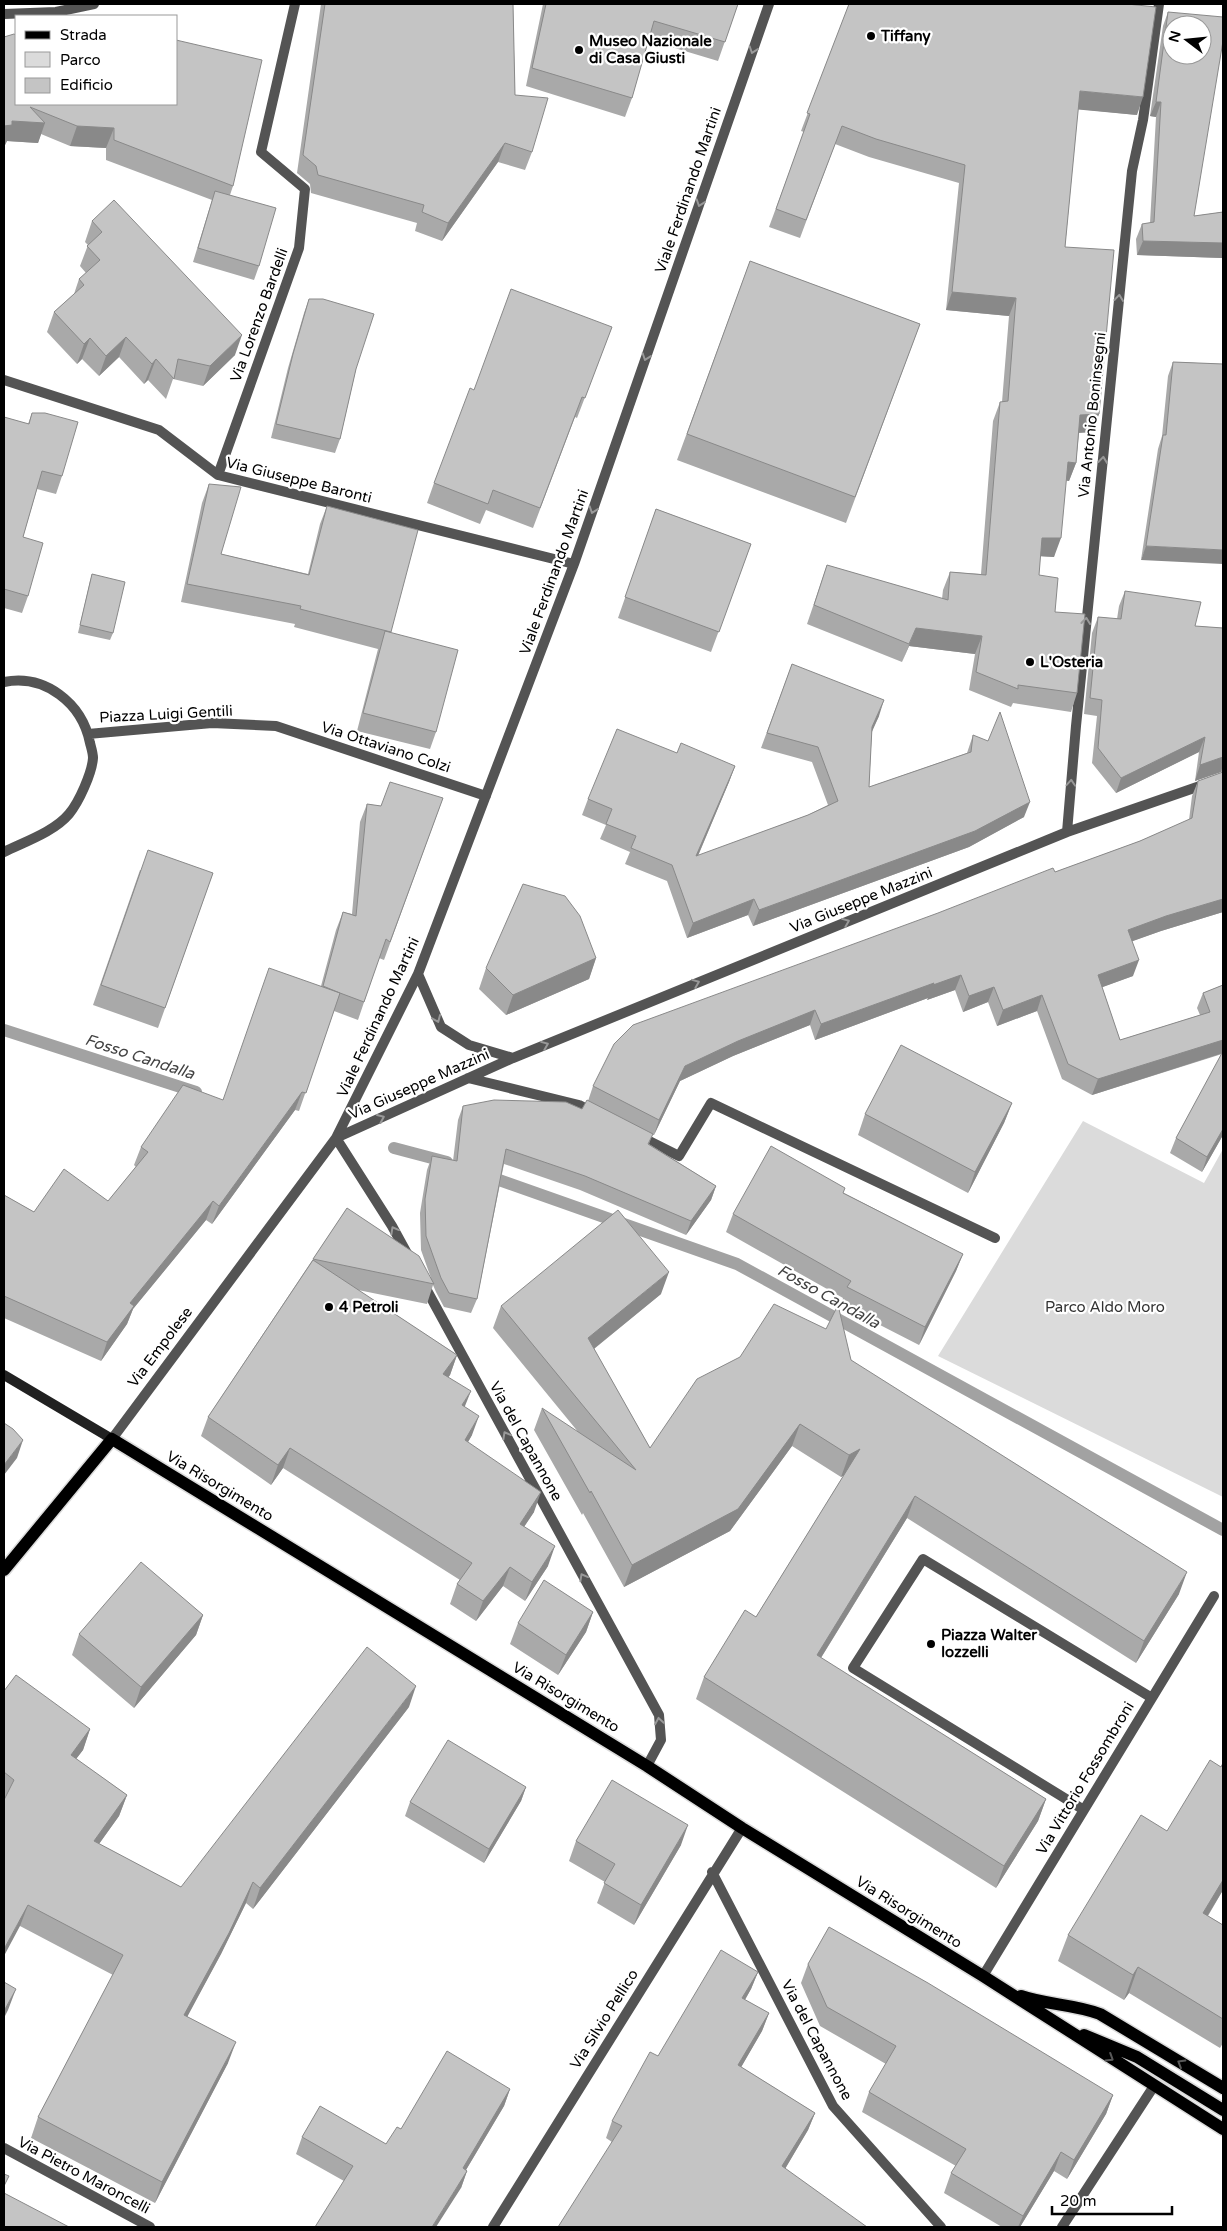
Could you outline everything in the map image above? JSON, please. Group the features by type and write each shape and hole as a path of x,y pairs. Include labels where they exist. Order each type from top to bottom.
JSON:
{"main road":[{"path":"4,1374 112,1439"},
{"name":"Via Empolese","path":"4,1570 112,1439"},
{"name":"Via Risorgimento","path":"112,1439 647,1766 742,1828 983,1976 1223,2129"},
{"name":"Via Risorgimento","path":"1000,1987 1032,2000 1080,2008 1100,2014 1223,2088"},
{"path":"1054,2022 1137,2057 1223,2110"}],"street":[{"path":"4,14 56,12 94,4"},
{"name":"Via Lorenzo Bardelli","path":"218,476 299,248 305,189 261,152 295,4"},
{"name":"Viale Ferdinando Martini","path":"336,1138 418,974 486,796 574,564 769,4"},
{"name":"Via Antonio Boninsegni","path":"1067,832 1132,171 1144,120 1159,4"},
{"name":"Via Giuseppe Baronti","path":"4,380 160,430 218,476 574,564"},
{"name":"Piazza Luigi Gentili","path":"4,682 17,680 39,683 60,694 76,709 88,734 93,758 86,784 69,814 56,826 4,852"},
{"name":"Piazza Luigi Gentili","path":"88,734 212,723 276,726"},
{"name":"Via Ottaviano Colzi","path":"276,726 486,796"},
{"name":"Via Giuseppe Mazzini","path":"336,1138 514,1058 1067,832 1223,778"},
{"name":"Via Giuseppe Mazzini","path":"418,974 440,1027 469,1045 514,1058"},
{"path":"468,1078 579,1105 604,1118"},
{"path":"629,1131 679,1156 711,1103 995,1238"},
{"name":"Via del Capannone","path":"336,1138 392,1226 659,1716 661,1740 647,1766"},
{"name":"Via Empolese","path":"112,1439 336,1138"},
{"path":"1084,1810 853,1668 923,1558 1152,1698"},
{"name":"Via Vittorio Fossombroni","path":"983,1976 1214,1596"},
{"name":"Via Silvio Pellico","path":"493,2227 712,1872 742,1828"},
{"name":"Via del Capannone","path":"712,1872 833,2106 941,2227"},
{"path":"1062,2227 1154,2086"},
{"name":"Via Pietro Maroncelli","path":"4,2148 150,2227"}],"green space":[{"name":"Parco Aldo Moro","path":"1083,1121 1204,1183 1223,1149 1223,1497 938,1356"}],"building":[{"path":"325,4 513,4 515,95 548,98 532,152 505,143 448,223 422,212 424,205 318,175 316,166 303,155"},
{"name":"Museo Nazionale di Casa Giusti","path":"546,4 738,4 725,42 654,21 632,98 532,68"},
{"path":"849,4 1127,4 1156,7 1143,97 1080,91 1065,247 1114,250 1099,414 1080,415 1076,463 1068,462 1061,538 1042,538 1039,575 1058,578 1055,612 1085,614 1077,693 1018,685 1018,689 976,672 982,636 916,628 909,644 814,605 827,565 948,600 950,572 986,575 1000,402 1008,401 1016,298 952,292 965,165 876,139 842,126 806,220 776,209 810,114 807,113"},
{"path":"1168,12 1201,15 1168,15"},
{"path":"1212,16 1223,17 1223,41 1194,216 1223,212 1223,243 1143,241 1142,224 1154,222 1161,102 1156,102 1162,57 1162,65 1212,65"},
{"path":"15,34 15,105 178,105 178,40 262,60 233,186 114,140 114,128 77,126 30,107 45,123 12,121 12,125 4,126 4,37"},
{"path":"215,191 276,208 259,266 198,248"},
{"path":"114,200 242,335 210,366 178,359 174,379 156,359 152,364 126,337 106,356 90,338 84,344 54,312 84,285 79,279 100,260 87,246 102,232 92,221"},
{"path":"750,261 920,324 855,497 687,434"},
{"path":"511,289 612,327 585,398 582,397 540,508 493,490 488,504 434,483 470,388 474,390"},
{"path":"309,299 323,299 374,314 356,369 340,439 276,424"},
{"path":"1173,362 1223,364 1223,550 1146,546 1163,435 1166,435"},
{"path":"32,413 45,413 78,422 62,476 42,471 23,537 43,543 28,596 4,589 4,417 29,424"},
{"path":"209,484 241,487 221,554 309,575 327,506 418,530 391,632 300,609 301,606 187,584"},
{"path":"656,509 751,544 719,632 625,597"},
{"path":"92,574 125,582 113,633 80,625"},
{"path":"1125,591 1201,602 1195,626 1223,628 1223,757 1200,765 1205,737 1121,778 1098,748 1102,700 1090,698 1098,617 1121,619"},
{"path":"385,631 458,650 436,732 363,713"},
{"path":"792,664 884,700 872,727 869,787 971,752 973,735 988,741 1000,712 1030,802 975,831 759,910 754,899 693,923 672,865 631,848 636,836 606,824 612,809 588,799 617,729 677,753 681,743 735,766 696,856 808,815 838,801 818,747 767,733"},
{"path":"1223,772 1223,899 1166,916 1128,930 1139,960 1098,975 1120,1040 1210,1012 1203,993 1223,985 1223,1040 1098,1079 1068,1064 1042,995 1003,1010 994,987 969,996 961,975 821,1024 815,1010 738,1041 685,1066 659,1120 593,1086 614,1044 633,1025 938,913 1053,868 1055,872 1140,841 1192,818 1198,781"},
{"path":"390,782 443,798 390,942 386,939 364,1002 323,986 343,912 356,916 367,804 381,806"},
{"path":"148,850 213,873 165,1008 101,985"},
{"path":"523,884 565,896 580,916 596,958 513,995 486,968"},
{"path":"269,968 340,993 306,1093 302,1092 219,1206 213,1201 130,1303 134,1306 107,1342 4,1296 4,1195 34,1212 64,1169 108,1201 148,1152 141,1147 183,1085 223,1100"},
{"path":"901,1045 1012,1103 975,1172 865,1114"},
{"path":"1223,1051 1223,1129 1207,1157 1176,1138"},
{"path":"494,1100 566,1102 582,1109 587,1100 653,1134 648,1144 716,1186 691,1221 585,1176 506,1149 477,1299 449,1293 441,1278 426,1236 425,1199 432,1156 457,1161 463,1106"},
{"path":"771,1146 845,1188 843,1193 963,1254 925,1327 847,1287 851,1281 733,1214"},
{"path":"347,1208 419,1256 434,1284 313,1259"},
{"path":"618,1210 669,1272 588,1338 650,1448 697,1379 740,1357 774,1304 826,1329 838,1305 851,1360 1187,1572 1144,1641 915,1496 817,1655 1046,1799 1004,1866 704,1677 745,1610 756,1617 860,1449 849,1455 800,1424 738,1509 632,1565 542,1408 636,1470 501,1306"},
{"path":"313,1260 457,1355 443,1374 471,1391 462,1405 479,1416 465,1440 541,1492 520,1524 555,1546 532,1582 510,1567 483,1601 457,1584 472,1563 290,1448 278,1465 208,1417"},
{"path":"4,1423 13,1429 23,1440 4,1465"},
{"path":"141,1562 203,1615 141,1687 79,1634"},
{"path":"544,1580 593,1612 566,1655 518,1623"},
{"path":"367,1647 416,1686 260,1888 253,1882 229,1933 184,2015 236,2042 162,2182 38,2117 123,1955 28,1905 4,1949 4,1800 14,1780 4,1772 4,1691 16,1675 90,1729 71,1755 127,1795 94,1841 181,1887"},
{"path":"448,1740 526,1787 489,1849 410,1802"},
{"path":"1210,1760 1221,1767 1223,1763 1223,1880 1203,1913 1223,1925 1223,2019 1138,1967 1133,1975 1068,1935 1141,1815 1167,1831"},
{"path":"612,1780 688,1825 641,1905 604,1883 615,1864 576,1841"},
{"path":"829,1927 928,1983 1113,2095 1074,2160 1061,2152 1023,2216 951,2173 966,2149 869,2092 896,2046 827,2007 808,1964"},
{"path":"721,1950 758,1972 742,1998 769,2013 738,2065 815,2113 782,2166 867,2227 558,2227 622,2126 612,2121 650,2052 658,2056"},
{"path":"4,1982 16,1989 4,2011"},
{"path":"447,2051 510,2089 463,2168 467,2171 432,2227 315,2227 353,2166 302,2137 320,2106 386,2144 397,2127 401,2129"},
{"path":"4,2174 9,2176 4,2186"},
{"path":"4,2193 69,2227 4,2227"}],"waterway":[{"name":"Fosso Candalla","path":"4,1030 196,1092"},
{"name":"Fosso Candalla","path":"394,1148 447,1162"},
{"name":"Fosso Candalla","path":"485,1175 737,1264 1223,1530"}],"place":[{"name":"Tiffany","path":"871,36"},
{"name":"Museo Nazionale di Casa Giusti","path":"579,50"},
{"name":"L'Osteria","path":"1030,662"},
{"name":"4 Petroli","path":"329,1307"},
{"name":"Piazza Walter Iozzelli","path":"931,1644"}]}
